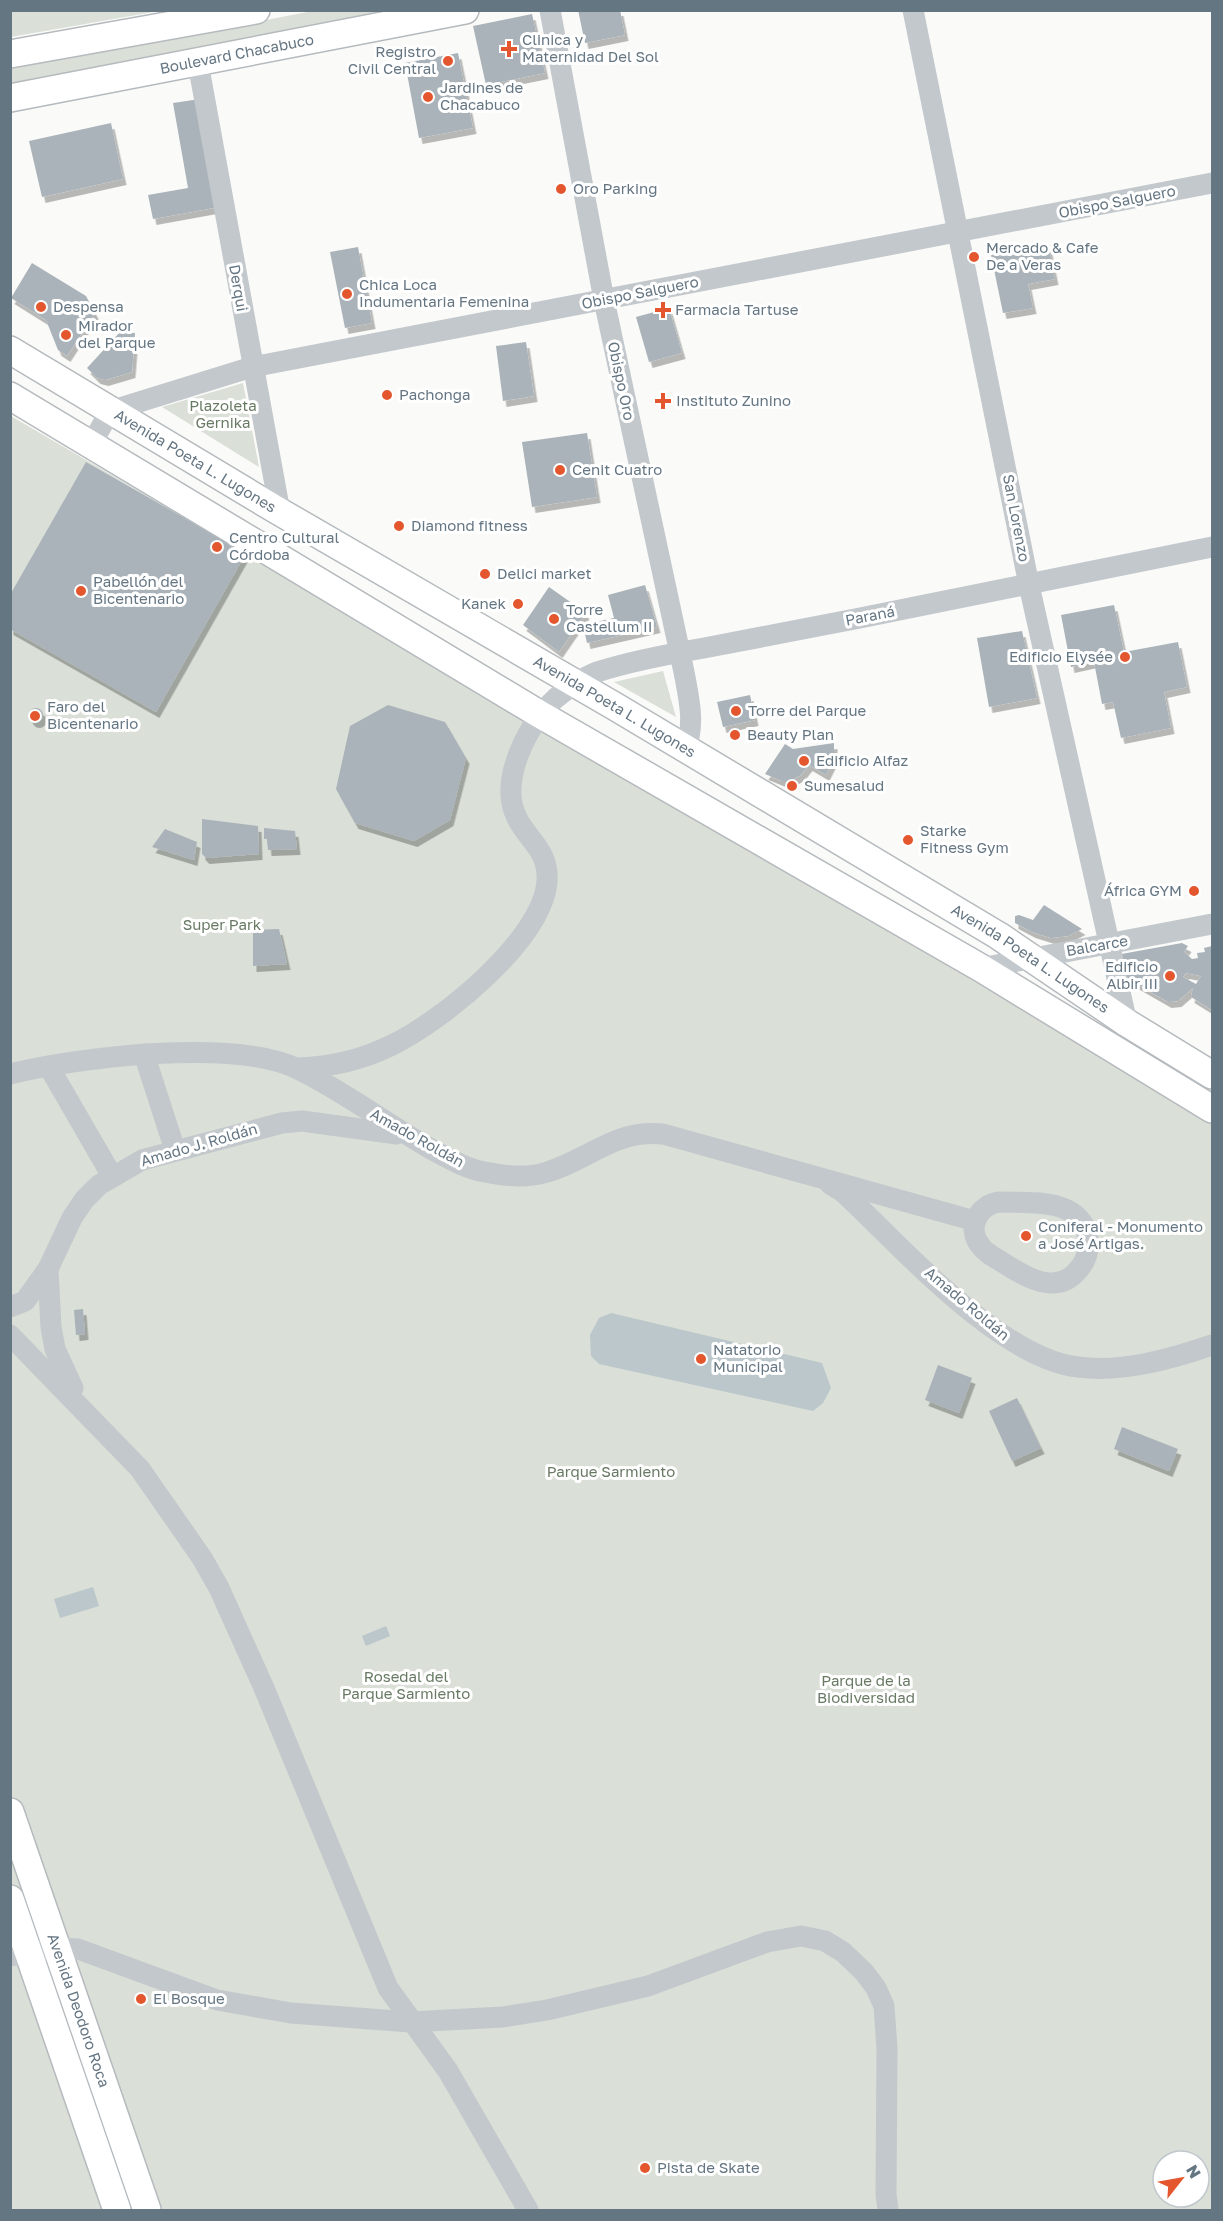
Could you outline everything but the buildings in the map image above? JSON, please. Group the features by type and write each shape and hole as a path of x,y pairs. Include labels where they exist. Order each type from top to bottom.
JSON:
{"main road":[{"path":"10,54 256,10"},
{"name":"Boulevard Chacabuco","path":"10,98 465,10"},
{"name":"Avenida Poeta L. Lugones","path":"10,350 280,512 686,749 1031,958 1127,1023 1212,1075"},
{"name":"Avenida Poeta L. Lugones","path":"10,396 541,715 981,968 1212,1109"},
{"name":"Avenida Deodoro Roca","path":"10,1812 147,2211"},
{"name":"Avenida Deodoro Roca","path":"10,1899 19,1954 117,2211"}],"street":[{"name":"Obispo Oro","path":"550,10 604,300 692,716 692,732 686,749"},
{"name":"San Lorenzo","path":"913,10 1029,585 1127,1023"},
{"name":"Derqui","path":"198,63 280,512"},
{"name":"Obispo Salguero","path":"110,411 252,367 959,234 1212,183"},
{"path":"91,445 110,411"},
{"name":"Paraná","path":"298,1068 320,1067 366,1056 393,1044 424,1025 463,998 487,976 537,915 544,900 547,879 545,861 539,846 515,816 510,788 512,771 541,715 557,698 595,673 680,652 1029,585 1212,547"},
{"name":"Balcarce","path":"981,968 1212,924"},
{"path":"10,1074 144,1054 221,1052 266,1058 298,1068"},
{"path":"144,1054 175,1150"},
{"path":"49,1067 112,1176"},
{"name":"Amado Roldán","path":"298,1068 456,1163 498,1174 543,1173 611,1141 645,1132 663,1134 975,1221"},
{"name":"Amado J. Roldán","path":"85,1410 62,1368 56,1349 51,1327 48,1269 72,1218 84,1200 112,1176 128,1166 175,1150 282,1122 302,1121 406,1135"},
{"name":"Amado Roldán","path":"820,1178 843,1192 982,1320 1009,1341 1040,1357 1057,1364 1079,1368 1108,1368 1164,1359 1212,1345"},
{"path":"996,1203 1047,1204 1063,1207 1075,1214 1083,1226 1088,1243 1086,1257 1079,1269 1069,1278 1055,1283 1041,1283 984,1250 975,1235 975,1221 983,1209 996,1203"},
{"path":"10,1307 25,1301 48,1269"},
{"path":"10,1335 85,1410 147,1478 219,1588 264,1688 388,1988 410,2022 448,2071 528,2211"},
{"path":"19,1954 57,1948 78,1949 217,2000 302,2014 410,2022 503,2017 547,2010 648,1986 767,1942 801,1936 825,1941 843,1952 864,1972 876,1988 884,2006 887,2049 886,2194 888,2211"}],"green space":[{"path":"11,10 159,10 159,11 11,37"},
{"path":"313,11 420,11 11,88 10,69"},
{"name":"Plazoleta Gernika","path":"243,383 259,467 162,407"},
{"name":"Parque Sarmiento","path":"11,416 1212,1120 1212,2210 11,2210"},
{"path":"663,671 676,717 614,682"}],"shaded area":[{"name":"Natatorio Municipal","path":"611,1313 822,1363 831,1388 823,1403 813,1411 599,1364 591,1356 590,1335 599,1318"},
{"path":"93,1587 99,1606 60,1618 54,1599"},
{"path":"386,1626 390,1636 366,1646 362,1636"}],"place":[{"name":"Clinica y Maternidad Del Sol","path":"509,49"},
{"name":"Registro Civil Central","path":"448,61"},
{"name":"Jardines de Chacabuco","path":"428,97"},
{"name":"Oro Parking","path":"561,189"},
{"name":"Mercado & Cafe De a Veras","path":"974,257"},
{"name":"Chica Loca Indumentaria Femenina","path":"347,294"},
{"name":"Despensa","path":"41,307"},
{"name":"Farmacia Tartuse","path":"663,310"},
{"name":"Mirador del Parque","path":"66,335"},
{"name":"Pachonga","path":"387,395"},
{"name":"Instituto Zunino","path":"663,401"},
{"name":"Cenit Cuatro","path":"560,470"},
{"name":"Diamond fitness","path":"399,526"},
{"name":"Centro Cultural Córdoba","path":"217,547"},
{"name":"Delici market","path":"485,574"},
{"name":"Pabellón del Bicentenario","path":"81,591"},
{"name":"Kanek","path":"518,604"},
{"name":"Torre Castellum II","path":"554,619"},
{"name":"Edificio Elysée","path":"1125,657"},
{"name":"Torre del Parque","path":"736,711"},
{"name":"Faro del Bicentenario","path":"35,716"},
{"name":"Beauty Plan","path":"735,735"},
{"name":"Edificio Alfaz","path":"804,761"},
{"name":"Sumesalud","path":"792,786"},
{"name":"Starke Fitness Gym","path":"908,840"},
{"name":"África GYM","path":"1194,891"},
{"name":"Edificio Albir III","path":"1170,976"},
{"name":"Coniferal - Monumento a José Artigas.","path":"1026,1236"},
{"name":"Natatorio Municipal","path":"701,1359"},
{"name":"El Bosque","path":"141,1999"},
{"name":"Pista de Skate","path":"645,2168"}],"park label":[{"name":"Super Park","path":"222,925"},
{"name":"Rosedal del Parque Sarmiento","path":"406,1686"},
{"name":"Parque de la Biodiversidad","path":"866,1690"}]}
